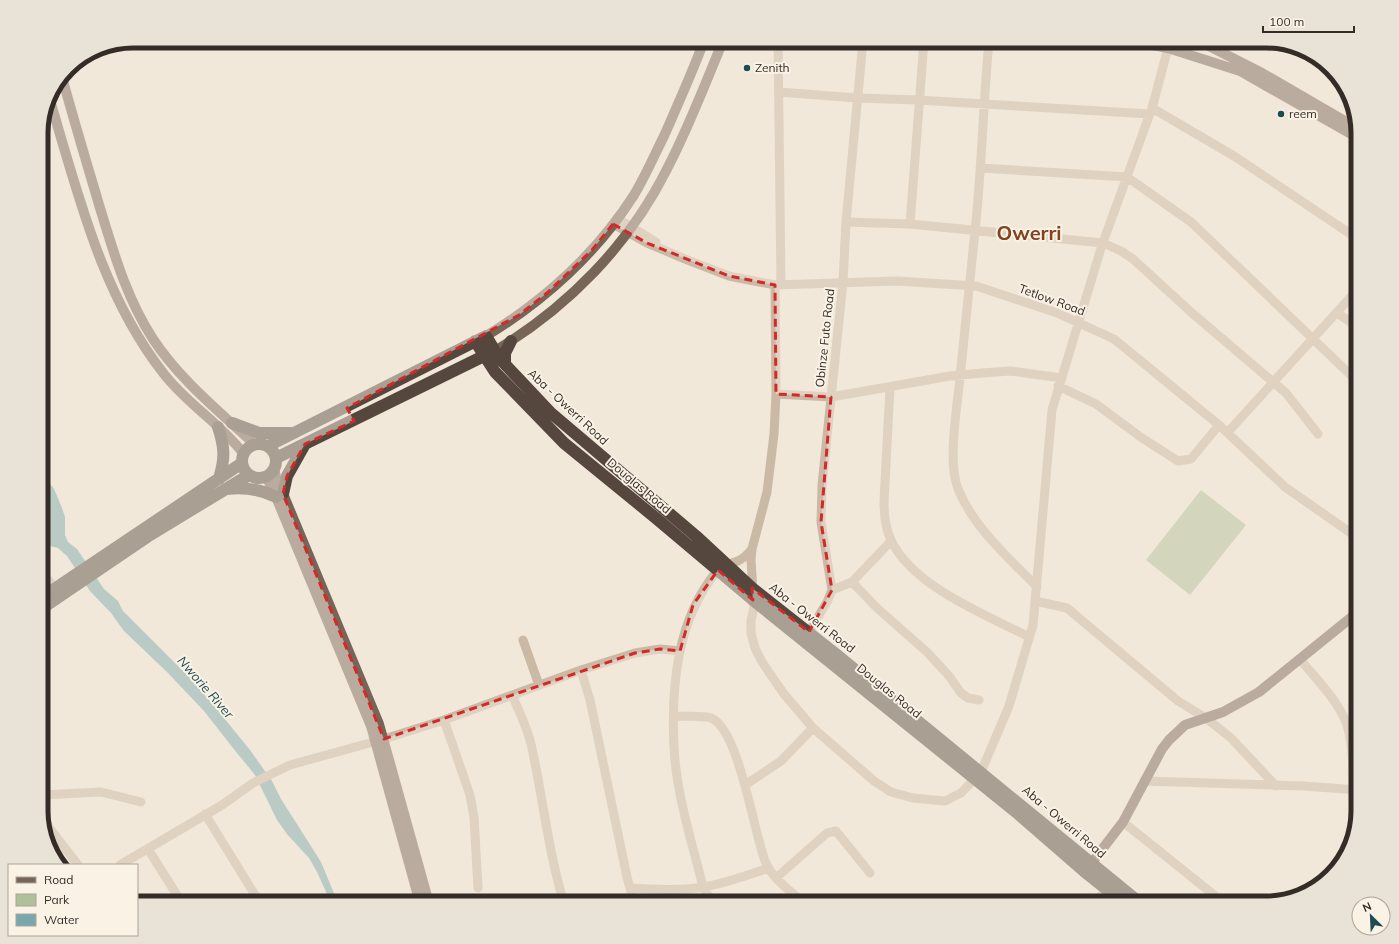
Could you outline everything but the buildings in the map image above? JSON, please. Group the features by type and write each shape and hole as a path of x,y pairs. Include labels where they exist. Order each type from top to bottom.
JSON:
{"highway":[{"path":"268,446 347,408 480,338"},
{"name":"Aba - Owerri Road","path":"480,338 490,354 495,372"},
{"path":"505,364 505,353 512,341"},
{"path":"275,463 305,444 490,354"},
{"name":"Aba - Owerri Road","path":"490,354 505,364 551,413 696,536 722,567"},
{"path":"469,364 479,363 495,372"},
{"name":"Douglas Road","path":"495,372 564,443 722,567 752,594 978,775 1088,868 1105,888 1115,896"},
{"path":"347,408 354,421"},
{"path":"232,423 259,433 294,433"},
{"path":"218,427 225,448 222,484"},
{"path":"222,484 242,458 246,449 254,444 264,444 268,446 274,454 275,463 272,472 263,477 253,477 249,475 243,467 242,458"},
{"path":"222,484 238,488 263,490 280,495 287,476 305,444"},
{"path":"48,595 62,588 222,484 249,475"},
{"path":"48,603 62,588"},
{"name":"Aba - Owerri Road","path":"752,594 809,632 978,775"},
{"name":"Aba - Owerri Road","path":"1088,868 1130,896"}],"main road":[{"path":"480,338 519,315 547,293 592,250 615,221 634,195 656,152 690,77 701,48"},
{"path":"490,354 512,341 556,308 597,270 630,230 667,169 720,48"},
{"path":"1168,48 1240,71 1351,134"},
{"path":"1213,48 1262,73 1350,124"},
{"path":"64,84 111,246 129,296 154,340 167,358 210,404 254,444"},
{"path":"52,107 85,216 110,284 131,327 165,376 218,427 242,458"},
{"path":"275,463 280,495 380,740 426,896"},
{"path":"263,477 267,478 280,495"},
{"path":"1088,868 1123,822 1144,781 1169,740 1185,725 1223,712 1259,692 1351,619"},
{"path":"380,740 418,896"}],"street":[{"path":"778,48 778,285 776,394 774,434 767,492 752,549 752,594 754,607 751,621 751,633 755,648 762,662 784,694 812,728 874,781 891,792 913,798 945,801 961,793 978,775 1010,706 1029,637 1035,602 1052,410 1103,243 1151,111 1168,48"},
{"name":"Obinze Futo Road","path":"832,590 821,522 822,485 843,282 846,222 862,48"},
{"path":"910,224 918,100 923,48"},
{"path":"989,48 983,105 975,230 968,286 960,375 954,467 958,488 980,528 1036,587"},
{"path":"779,92 983,105 1151,111 1234,156 1351,234"},
{"path":"980,168 1127,177 1190,222 1314,338 1351,375"},
{"name":"Tetlow Road","path":"615,221 672,253 728,276 778,285 896,281 976,286 1057,313 1114,339 1220,425 1285,487 1351,533"},
{"path":"846,222 910,224 1103,243 1121,251 1133,259 1192,313 1274,383 1296,404 1318,434"},
{"path":"1228,432 1351,297"},
{"path":"1337,312 1351,322"},
{"path":"776,394 831,397 960,375 1010,371 1060,382 1096,404 1142,438 1178,461 1191,459 1220,425"},
{"path":"890,388 884,516 891,541 907,565 923,580 982,614 1029,637"},
{"path":"809,632 827,602 832,590 852,582 891,541"},
{"path":"709,896 703,887 682,801 674,747 675,687 682,635 693,605 722,567 737,561 752,549"},
{"path":"48,577 62,588"},
{"path":"852,582 877,608 928,652 950,676 961,693 968,698 979,700"},
{"path":"1035,602 1067,608 1178,701 1206,718 1231,738 1276,786"},
{"path":"523,640 539,685"},
{"path":"122,864 273,772 316,757 380,740 444,720 582,670 647,650 660,649 680,651"},
{"path":"1300,659 1336,704 1345,720 1351,752"},
{"path":"582,670 590,700 632,896"},
{"path":"512,695 531,744 549,844 562,896"},
{"path":"674,716 711,718 723,728 739,764 765,861 776,878 796,896"},
{"path":"444,720 470,795 474,817 478,888"},
{"path":"745,785 781,760 812,728"},
{"path":"1144,781 1351,790"},
{"path":"48,795 101,792 141,802"},
{"path":"205,814 256,896"},
{"path":"1123,822 1215,896"},
{"path":"50,829 77,864"},
{"path":"776,878 827,833 836,830 870,873"},
{"path":"148,848 178,896"},
{"path":"630,888 662,889 703,887 736,879 769,868"},
{"path":"1101,896 1105,888"}],"highlighted area":[{"path":"613,224 647,243 729,276 775,285 776,394 831,397 821,522 832,590 809,632 752,588 753,600 718,570 693,605 680,651 660,649 635,653 384,739 283,494 287,476 305,444 354,421 347,408 519,315 547,293 592,250"}],"green space":[{"path":"1201,490 1246,525 1190,595 1146,560"}],"water":[{"path":"48,481 54,489 65,517 65,535 68,542 77,549 104,589 118,601 123,611 191,679 250,750 272,781 281,799 321,862 335,896 328,896 309,858 287,834 277,820 255,775 204,711 167,672 124,631 111,613 90,591 67,556 58,548 48,546"}],"place":[{"name":"Zenith","path":"747,68"},
{"name":"reem","path":"1281,114"}],"district":[{"name":"Owerri","path":"1029,233"}],"water label":[{"name":"Nworie River","path":"206,687"}]}
